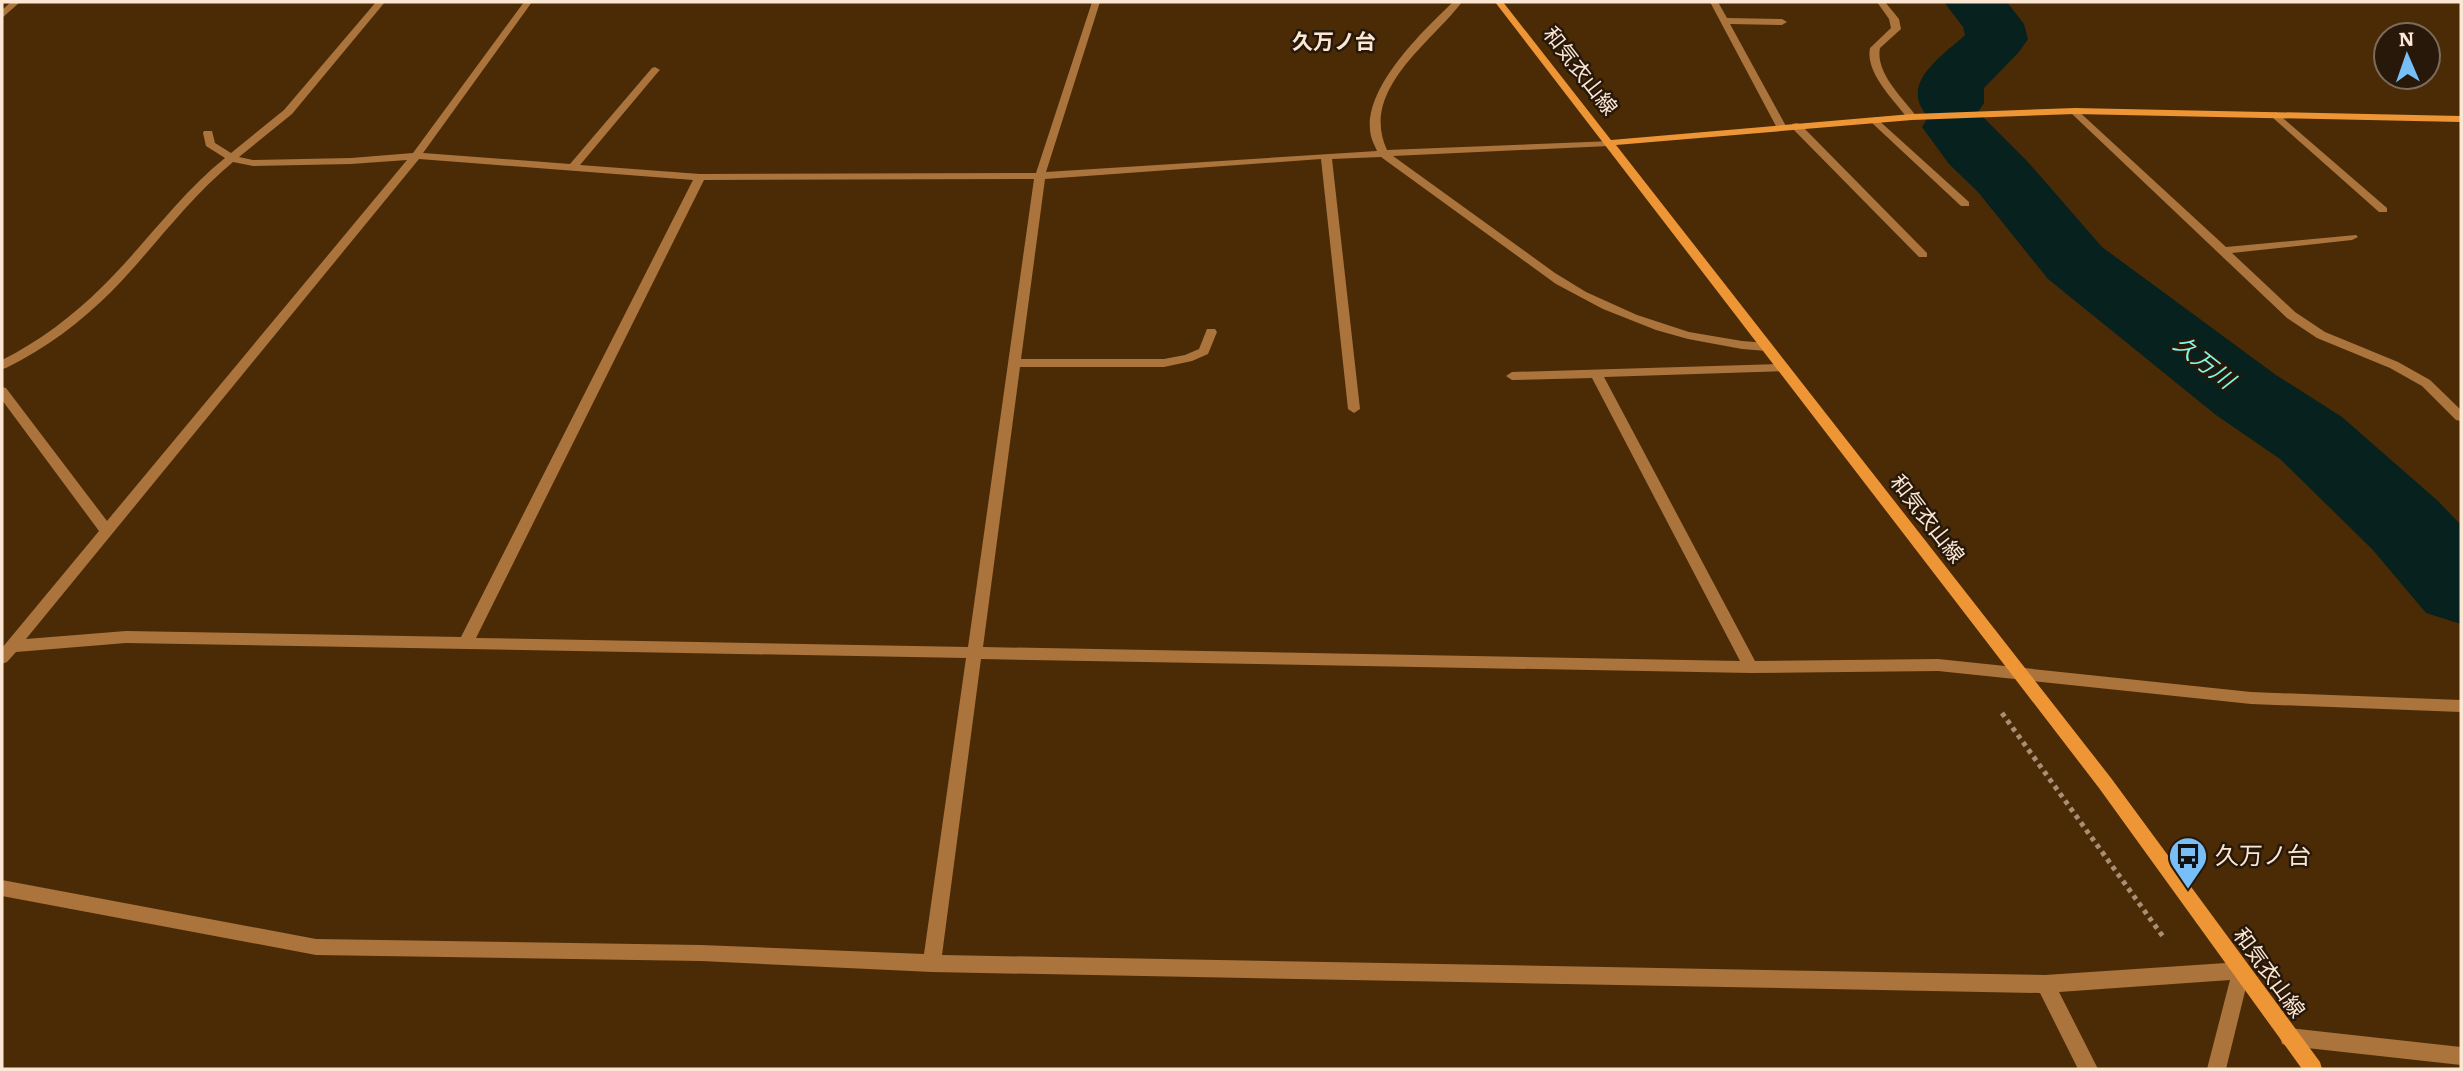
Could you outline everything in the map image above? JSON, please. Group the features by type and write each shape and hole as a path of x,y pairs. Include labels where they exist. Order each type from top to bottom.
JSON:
{"main road":[{"name":"和気衣山線","path":"1499,2 2105,783 2313,1069"},
{"path":"1609,143 1912,117 2075,111 2461,119"}],"street":[{"path":"2,15 16,2"},
{"path":"2,365 28,352 71,321 106,290 207,178 288,112 381,2"},
{"path":"2,658 416,156 528,2"},
{"path":"932,963 1040,176 1096,2"},
{"path":"1458,2 1390,79 1377,110 1375,133 1383,153 1561,282 1597,301 1647,321 1710,341 1737,346 1767,347"},
{"path":"1714,2 1782,128"},
{"path":"1881,2 1894,19 1896,29 1874,49 1873,58 1881,76 1912,117"},
{"path":"1724,21 1782,22"},
{"path":"573,167 655,70"},
{"path":"2075,111 2291,315 2321,335 2394,365 2426,383 2461,418"},
{"path":"2276,115 2382,210"},
{"path":"1875,120 1965,204"},
{"path":"1796,126 1923,255"},
{"path":"208,133 210,144 231,158 253,163 416,156 701,177 1040,176 1326,156 1609,143"},
{"path":"1326,156 1354,409"},
{"path":"466,643 701,177"},
{"path":"2224,251 2352,237"},
{"path":"1014,363 1164,363 1188,358 1204,351 1211,332"},
{"path":"1513,376 1784,368"},
{"path":"1596,374 1751,667"},
{"path":"2,391 107,532"},
{"path":"13,646 126,637 1751,667 1938,665 2251,698 2461,706"},
{"path":"2,888 316,947 701,953 932,963 2046,984 2241,971 2217,1069"},
{"path":"2046,984 2088,1069"},
{"path":"2289,1037 2461,1056"}],"waterway":[{"name":"久万川","path":"1951,103 1951,84 1997,39 1993,24 1974,2"},
{"name":"久万川","path":"1956,127 2003,177 2075,263 2246,395 2311,438 2405,525 2461,587"}],"place":[{"name":"久万ノ台","path":"2188,890"}],"district":[{"name":"久万ノ台","path":"1334,42"}]}
